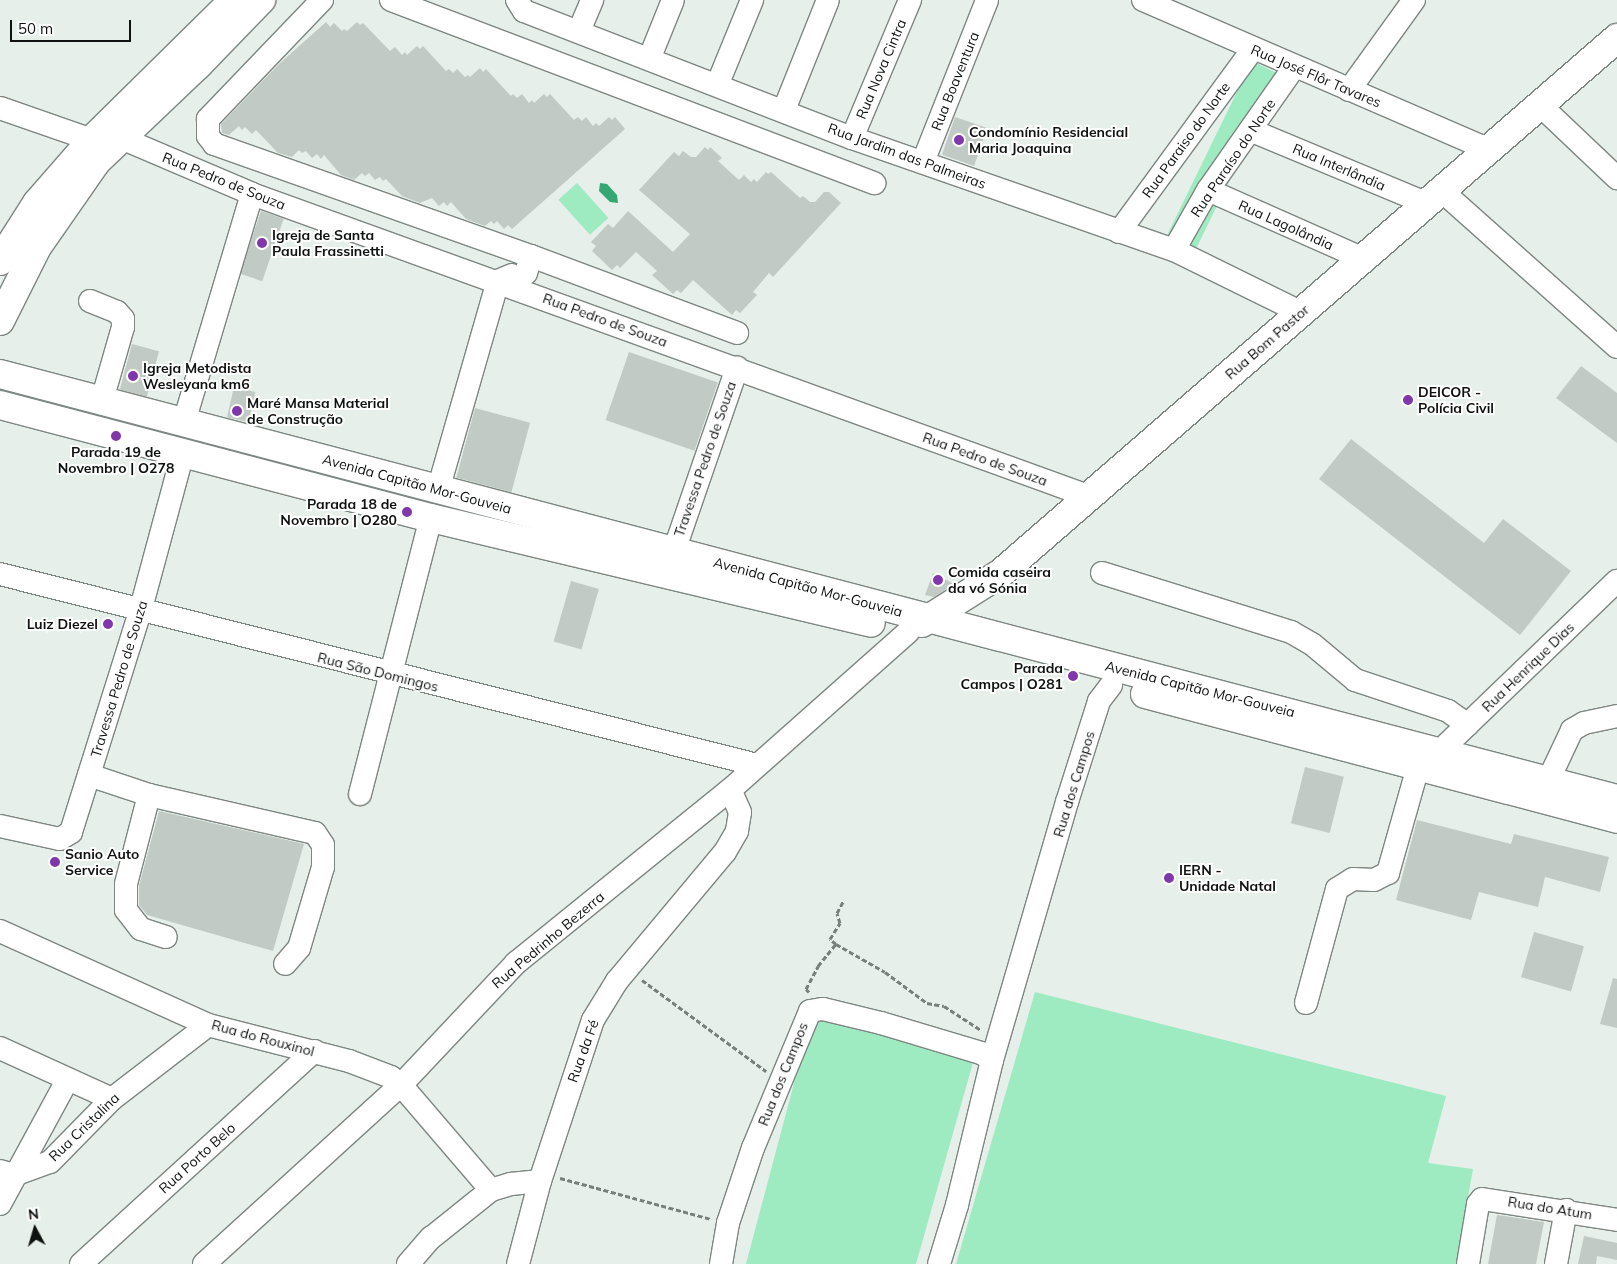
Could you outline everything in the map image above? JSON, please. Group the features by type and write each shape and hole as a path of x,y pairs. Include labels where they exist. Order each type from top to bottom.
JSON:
{"main road":[{"path":"1,258 37,203 92,140 234,0"},
{"path":"0,321 58,214 96,162 261,0"},
{"name":"Rua Bom Pastor","path":"919,626 988,583 1091,497 1300,312 1436,198 1617,38"},
{"name":"Avenida Capitão Mor-Gouveia","path":"0,374 674,551 1111,684 1301,725"},
{"name":"Avenida Capitão Mor-Gouveia","path":"0,405 431,518 919,626 1428,759 1617,820"},
{"name":"Avenida Capitão Mor-Gouveia","path":"1428,759 1548,781 1617,799"}],"street":[{"path":"322,0 208,119 208,136 214,144 529,264 737,333"},
{"path":"392,0 874,183"},
{"name":"Rua Jardim das Palmeiras","path":"516,0 524,10 718,83 852,138 1174,250 1300,312"},
{"path":"580,31 592,0"},
{"path":"650,57 673,0"},
{"path":"718,83 752,0"},
{"path":"784,110 828,0"},
{"name":"Rua Nova Cintra","path":"852,138 910,0"},
{"name":"Rua Boaventura","path":"923,162 987,0"},
{"name":"Rua José Flôr Tavares","path":"1143,0 1294,67 1490,150"},
{"path":"1349,90 1414,0"},
{"name":"Rua Paraiso do Norte","path":"1119,232 1253,49"},
{"name":"Rua Paraíso do Norte","path":"1174,250 1208,190 1294,67"},
{"path":"1541,106 1617,178"},
{"path":"0,108 92,140"},
{"name":"Rua Interlândia","path":"1250,130 1436,198 1617,347"},
{"name":"Rua Pedro de Souza","path":"121,138 252,194 555,301 1091,497"},
{"name":"Rua Lagolândia","path":"1208,190 1364,259"},
{"path":"184,422 252,194"},
{"path":"438,490 498,281 529,264"},
{"path":"529,264 555,301"},
{"path":"90,301 117,312 123,319 124,327 102,400"},
{"name":"Travessa Pedro de Souza","path":"674,551 737,368"},
{"name":"Travessa Pedro de Souza","path":"0,826 65,837 72,828 140,612 183,453"},
{"path":"360,794 431,518"},
{"path":"1102,573 1291,632 1312,644 1355,680 1448,711 1468,725"},
{"name":"Rua São Domingos","path":"0,574 140,612 757,766"},
{"name":"Rua Henrique Dias","path":"1428,759 1468,725 1617,581"},
{"name":"Rua Pedrinho Bezerra","path":"204,1264 401,1085 516,963 730,790 919,626"},
{"name":"Rua dos Campos","path":"939,1264 957,1205 987,1056 1099,701 1111,684"},
{"path":"1548,781 1572,730 1584,723 1617,716"},
{"path":"1306,1003 1338,889 1353,879 1374,880 1388,873 1428,759"},
{"path":"89,775 149,795 308,830 319,837 324,845 323,867 299,948 285,964"},
{"name":"Rua da Fé","path":"518,1264 541,1177 593,1020 628,969 665,927 731,841 740,812 730,790"},
{"path":"149,795 126,884 126,910 141,929 166,937"},
{"name":"Rua do Rouxinol","path":"0,931 208,1025 314,1051 370,1068 401,1085 491,1190"},
{"name":"Rua dos Campos","path":"721,1264 728,1223 779,1080 810,1010 823,1009 987,1056"},
{"name":"Rua Cristalina","path":"7,1173 50,1162 112,1099 208,1025"},
{"path":"0,1048 112,1099"},
{"name":"Rua Porto Belo","path":"81,1264 314,1051"},
{"path":"0,1204 7,1173 68,1078"},
{"path":"408,1264 431,1238 491,1190 541,1177"},
{"name":"Rua do Atum","path":"1468,1264 1478,1204 1482,1199 1566,1210 1617,1220"},
{"path":"1556,1264 1566,1210"}],"path":[{"path":"844,900 837,913 840,923 830,939 884,972 927,1003 944,1006 978,1027 983,1035 987,1056"},
{"path":"810,1010 808,1005 814,996 806,989 818,966 836,944"},
{"path":"628,969 717,1038 779,1080"},
{"path":"541,1177 728,1223"}],"shaded area":[{"path":"1252,61 1281,75 1190,260 1162,246"},
{"path":"577,183 608,218 590,235 558,200"},
{"path":"600,183 607,184 617,195 618,203 610,202 599,191"},
{"path":"1035,992 1446,1096 1428,1163 1473,1169 1456,1264 956,1264"},
{"path":"812,1015 974,1059 916,1264 746,1264"}],"building":[{"path":"326,22 330,27 334,23 342,31 344,29 347,31 357,22 360,25 363,23 390,51 395,47 402,55 405,52 407,55 417,46 420,49 423,46 446,71 449,69 453,73 457,69 465,77 468,75 470,77 480,68 483,72 486,69 511,96 513,94 517,98 522,94 529,103 532,100 534,103 544,94 547,97 550,94 574,120 578,117 582,121 586,117 593,126 596,123 599,126 609,117 612,120 615,117 625,129 512,229 508,225 504,229 497,221 494,224 491,221 485,226 466,219 451,202 447,206 444,202 439,206 432,198 420,203 402,196 386,179 383,181 380,177 375,180 369,173 365,176 362,173 354,180 341,175 324,155 321,159 317,154 312,158 306,151 302,153 299,150 292,157 278,153 256,130 252,134 245,127 242,130 239,126 229,135 222,133 221,124 279,64"},
{"name":"Condomínio Residencial Maria Joaquina","path":"955,117 987,128 974,166 942,155"},
{"path":"705,147 708,150 710,147 722,158 718,161 739,180 744,175 751,182 754,179 757,182 766,172 768,174 771,172 800,198 803,196 810,202 815,202 824,192 829,192 841,203 773,277 769,273 753,292 757,295 740,313 736,310 732,315 693,280 681,293 677,290 673,294 652,275 657,271 636,252 620,268 617,265 612,270 592,251 596,246 591,242 608,224 613,228 628,211 673,252 690,234 639,190 674,152 679,156 683,151 691,157 696,157"},
{"name":"Igreja de Santa Paula Frassinetti","path":"261,211 284,219 262,281 240,273"},
{"path":"132,344 159,351 147,397 120,389"},
{"path":"629,352 718,383 694,451 606,420"},
{"path":"1581,366 1617,393 1617,443 1556,398"},
{"name":"Maré Mansa Material de Construção","path":"234,387 255,392 248,422 227,417"},
{"path":"475,408 530,423 511,492 456,478"},
{"path":"1351,439 1484,543 1503,519 1571,571 1520,635 1319,479"},
{"name":"Comida caseira da vó Sónia","path":"933,573 954,584 934,597 925,595"},
{"path":"571,581 599,589 582,650 554,642"},
{"path":"1305,767 1344,777 1330,833 1291,823"},
{"path":"159,811 304,844 273,951 147,915 139,905 139,886"},
{"path":"1417,820 1511,844 1514,834 1609,857 1600,892 1545,877 1538,907 1479,892 1471,920 1396,900"},
{"path":"1534,932 1584,946 1571,992 1521,977"},
{"path":"1613,978 1617,979 1617,1028 1600,1024"},
{"path":"1497,1215 1544,1222 1536,1264 1488,1264"},
{"path":"1584,1236 1617,1243 1617,1260 1597,1256 1596,1264 1578,1264"}],"place":[{"name":"Condomínio Residencial Maria Joaquina","path":"959,140"},
{"name":"Igreja de Santa Paula Frassinetti","path":"262,243"},
{"name":"Igreja Metodista Wesleyana km6","path":"133,376"},
{"name":"DEICOR - Polícia Civil","path":"1408,400"},
{"name":"Maré Mansa Material de Construção","path":"237,411"},
{"name":"Parada 19 de Novembro | O278","path":"116,436"},
{"name":"Parada 18 de Novembro | O280","path":"407,512"},
{"name":"Comida caseira da vó Sónia","path":"938,580"},
{"name":"Luiz Diezel","path":"108,624"},
{"name":"Parada Campos | O281","path":"1073,676"},
{"name":"Sanio Auto Service","path":"55,862"},
{"name":"IERN - Unidade Natal","path":"1169,878"}]}
